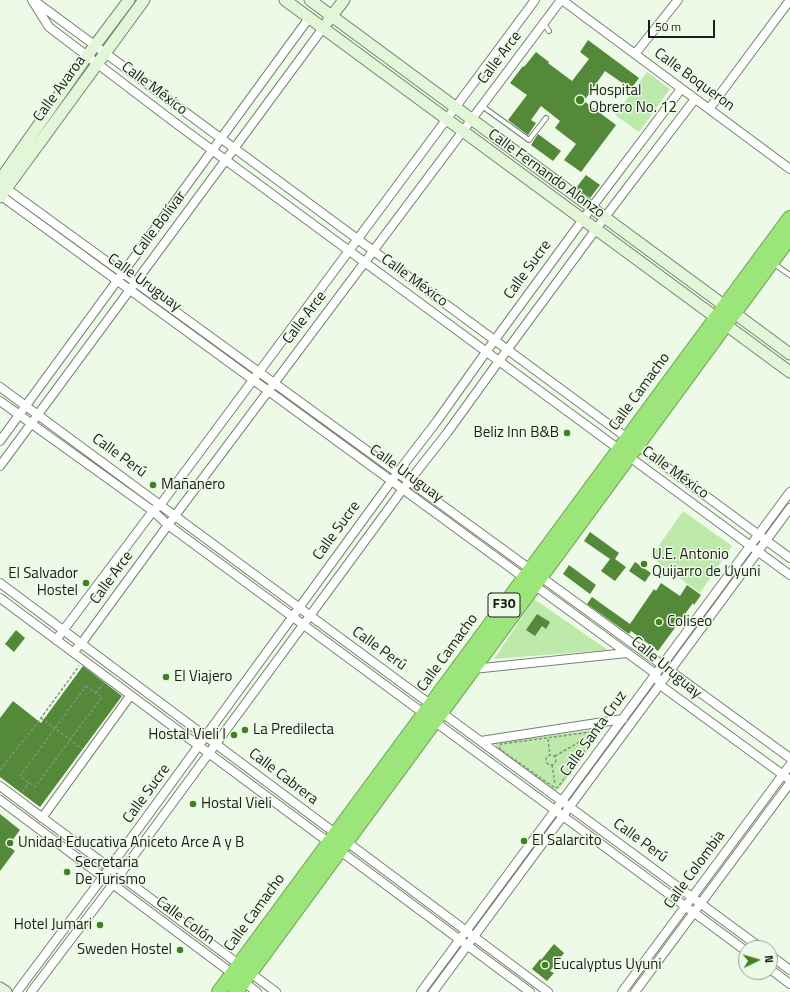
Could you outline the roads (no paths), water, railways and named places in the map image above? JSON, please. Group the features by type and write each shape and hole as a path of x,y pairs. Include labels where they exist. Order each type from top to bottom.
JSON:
{"highway":[{"name":"Calle Camacho","path":"219,992 240,977 730,309 790,218"},
{"name":"Calle Camacho","path":"730,309 771,262 790,237"},
{"name":"Calle Camacho","path":"433,713 473,669 533,577"}],"main road":[{"name":"Calle Avaroa","path":"1,190 87,56 129,0"},
{"name":"Calle Avaroa","path":"1,190 144,0"},
{"name":"Calle Fernando Alonzo","path":"285,0 790,372"},
{"name":"Calle Bolívar","path":"323,28 344,0"},
{"name":"Calle Fernando Alonzo","path":"317,2 332,16 790,354"},
{"name":"Calle Bolívar","path":"309,18 317,2"},
{"path":"0,988 6,992"}],"street":[{"name":"Calle México","path":"32,0 494,340 750,546 790,575"},
{"name":"Calle México","path":"32,0 49,27 225,160 486,352 790,558"},
{"name":"Calle Arce","path":"56,640 260,372 535,0"},
{"path":"635,54 678,0"},
{"path":"709,109 790,0"},
{"name":"Calle Arce","path":"73,652 81,644 274,382 543,23 564,1"},
{"name":"Calle Boqueron","path":"564,1 790,169"},
{"name":"Calle Bolívar","path":"0,441 309,18"},
{"name":"Calle Bolívar","path":"0,466 323,28"},
{"name":"Calle Sucre","path":"17,992 110,868 292,616 398,472 437,422 494,340 681,88"},
{"name":"Calle Sucre","path":"31,992 120,875 303,624 403,489 447,433 596,229 695,99"},
{"name":"Calle Uruguay","path":"1,190 136,281 398,472 656,674 660,684 790,781"},
{"name":"Calle Uruguay","path":"1,190 117,280 403,489 662,665 790,758"},
{"name":"Calle Perú","path":"0,386 310,615 555,810 738,945"},
{"name":"Calle Perú","path":"0,401 153,511 168,525 303,624 433,713 482,741 750,940"},
{"name":"Calle Santa Cruz","path":"421,992 790,492"},
{"name":"Calle Santa Cruz","path":"433,992 790,508"},
{"name":"Calle Cabrera","path":"0,584 216,744 459,940 530,992"},
{"name":"Calle Cabrera","path":"0,598 209,754 474,936 548,992"},
{"path":"473,669 628,653"},
{"path":"42,818 130,696"},
{"path":"482,741 623,719"},
{"name":"Calle Colombia","path":"622,992 790,765"},
{"name":"Calle Colombia","path":"635,992 790,781"},
{"name":"Calle Colón","path":"0,786 120,875 257,992"},
{"name":"Calle Colón","path":"0,800 240,977 276,992"},
{"path":"778,961 790,970"},
{"path":"778,975 790,984"}],"lane":[{"path":"543,23 549,31"},
{"path":"482,106 529,140 546,118"},
{"path":"771,262 790,276"}],"place":[{"name":"Hospital Obrero No. 12","path":"580,100"},
{"name":"Beliz Inn B&B","path":"567,433"},
{"name":"Mañanero","path":"153,485"},
{"name":"U.E. Antonio Quijarro de Uyuni","path":"644,564"},
{"name":"El Salvador Hostel","path":"86,583"},
{"name":"Coliseo","path":"659,622"},
{"name":"El Viajero","path":"166,677"},
{"name":"La Predilecta","path":"245,730"},
{"name":"Hostal Vieli I","path":"234,735"},
{"name":"Hostal Vieli","path":"193,804"},
{"name":"El Salarcito","path":"524,841"},
{"name":"Unidad Educativa Aniceto Arce A y B","path":"10,843"},
{"name":"Secretaria De Turismo","path":"67,872"},
{"name":"Hotel Jumari","path":"100,925"},
{"name":"Sweden Hostel","path":"180,950"},
{"name":"Eucalyptus Uyuni","path":"545,965"}]}
